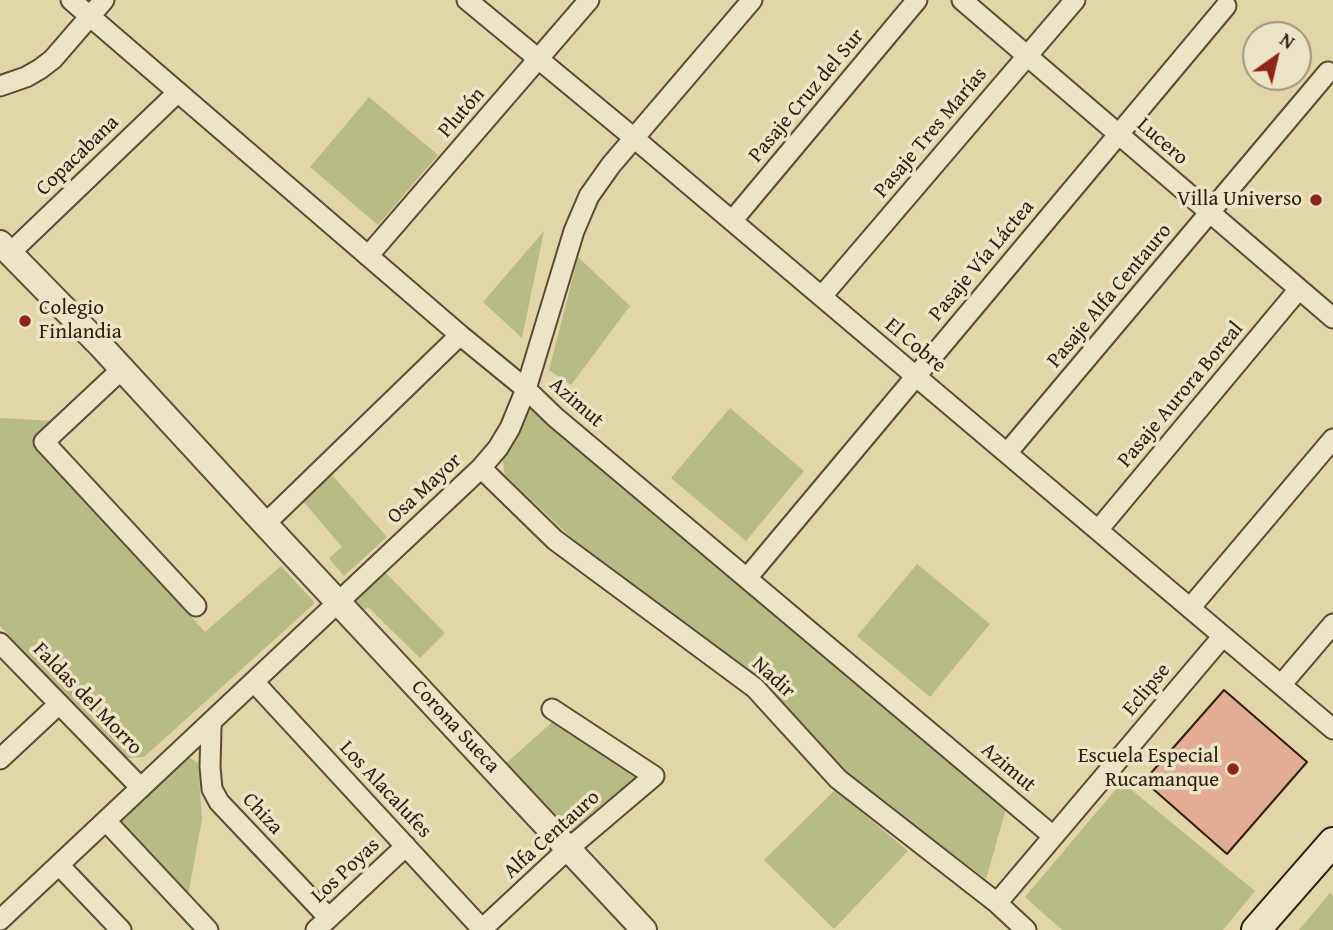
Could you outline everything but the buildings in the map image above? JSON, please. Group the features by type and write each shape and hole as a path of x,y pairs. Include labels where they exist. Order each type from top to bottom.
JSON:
{"main road":[{"path":"1256,930 1333,842"}],"street":[{"name":"Azimut","path":"71,0 526,389 555,417 1053,836"},
{"path":"0,86 26,77 53,59 104,0"},
{"name":"El Cobre","path":"467,0 732,220 1333,729"},
{"name":"Plutón","path":"368,256 589,0"},
{"name":"Osa Mayor","path":"0,920 481,468 498,449 526,389 581,211 600,180 634,138 752,0"},
{"name":"Pasaje Cruz del Sur","path":"732,220 917,0"},
{"name":"Lucero","path":"962,0 1333,318"},
{"name":"Pasaje Tres Marías","path":"822,296 1075,0"},
{"name":"Pasaje Vía Láctea","path":"747,578 1226,6"},
{"name":"Pasaje Alfa Centauro","path":"1007,453 1328,72"},
{"name":"Copacabana","path":"5,248 178,92"},
{"name":"Corona Sueca","path":"5,248 122,369 644,930"},
{"name":"Pasaje Aurora Boreal","path":"1098,530 1299,289"},
{"path":"265,524 460,335"},
{"path":"122,369 44,442 196,606"},
{"path":"1190,608 1333,439"},
{"name":"Nadir","path":"481,468 555,540 755,688 838,779 997,903 1026,930"},
{"path":"1281,685 1333,624"},
{"name":"Eclipse","path":"997,903 1223,636"},
{"name":"Faldas del Morro","path":"0,643 141,788"},
{"name":"Los Alacalufes","path":"254,682 482,929"},
{"path":"0,759 59,704"},
{"name":"Alfa Centauro","path":"482,929 568,849 654,776 552,709"},
{"name":"Chiza","path":"212,721 210,767 212,789 219,802 323,924"},
{"path":"106,821 208,930"},
{"name":"Los Poyas","path":"323,924 406,846"},
{"path":"59,865 121,930"}],"green space":[{"path":"369,97 438,155 378,225 310,167"},
{"path":"544,231 522,338 483,302"},
{"path":"578,257 630,306 571,385 549,370"},
{"path":"525,401 1006,809 986,879 846,774 760,678 575,541 505,475 502,456"},
{"path":"730,408 804,471 746,541 671,478"},
{"path":"0,418 55,421 32,443 205,632 281,566 315,603 144,757 127,758 0,626"},
{"path":"330,473 387,537 344,576 329,558 342,547 303,501"},
{"path":"917,564 990,624 930,697 857,636"},
{"path":"385,572 445,633 420,658 368,607 359,616 348,605"},
{"path":"558,717 645,775 573,836 503,766"},
{"path":"185,754 198,763 202,819 187,901 111,822"},
{"path":"1122,782 1255,891 1223,930 1062,930 1025,897"},
{"path":"835,790 908,851 834,929 764,860"},
{"path":"1330,893 1333,896 1333,930 1299,930"}],"place":[{"name":"Villa Universo","path":"1316,200"},
{"name":"Colegio Finlandia","path":"25,321"},
{"name":"Escuela Especial Rucamanque","path":"1233,769"}]}
